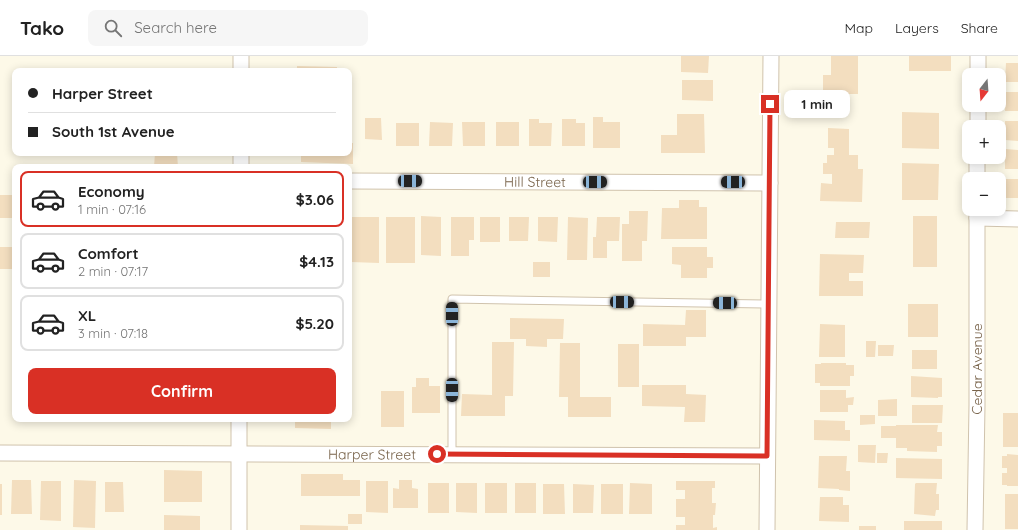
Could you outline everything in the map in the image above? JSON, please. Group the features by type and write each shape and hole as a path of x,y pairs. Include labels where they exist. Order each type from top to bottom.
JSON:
{"street":[{"path":"241,56 241,68"},
{"path":"768,530 767,456 771,56"},
{"path":"978,56 978,68"},
{"name":"Hill Street","path":"352,181 770,183"},
{"name":"Cedar Avenue","path":"975,530 977,405 977,216"},
{"path":"993,216 1018,219"},
{"path":"239,422 239,530"},
{"name":"Harper Street","path":"0,453 767,456"}],"lane":[{"path":"452,454 452,299 769,304"}],"building":[{"path":"681,56 709,56 708,73 681,72"},
{"path":"831,56 858,56 858,94 823,94 823,75 831,75"},
{"path":"909,56 951,56 951,71 909,71"},
{"path":"1006,63 1018,63 1018,82 1006,82"},
{"path":"297,66 337,67 337,68 297,68"},
{"path":"682,80 713,80 713,101 682,100"},
{"path":"1006,92 1018,92 1018,111 1006,111"},
{"path":"902,112 939,113 939,149 902,148"},
{"path":"677,114 704,114 705,153 661,153 661,135 677,135"},
{"path":"593,117 603,117 603,122 620,122 620,148 593,148"},
{"path":"365,118 381,118 382,140 365,139"},
{"path":"529,119 539,119 539,123 552,123 551,146 529,146"},
{"path":"562,119 576,119 576,123 585,123 585,146 562,146"},
{"path":"1006,121 1018,121 1018,141 1006,140"},
{"path":"430,122 453,123 452,146 429,146"},
{"path":"462,122 485,122 485,146 463,146"},
{"path":"496,122 519,122 519,146 496,146"},
{"path":"396,123 419,123 419,146 396,146"},
{"path":"828,128 849,129 849,155 858,155 858,169 863,169 862,202 820,201 821,183 832,184 832,174 823,174 823,163 827,163 827,155 834,155 834,148 828,148"},
{"path":"353,143 353,164 301,162 301,156 352,156"},
{"path":"1006,149 1018,150 1018,169 1005,169"},
{"path":"155,156 177,156 178,164 154,164"},
{"path":"902,163 939,164 938,200 902,200"},
{"path":"1006,179 1018,179 1018,198 1006,198"},
{"path":"0,195 12,195 12,218 0,218"},
{"path":"679,200 699,200 699,207 707,207 707,239 661,239 662,208 679,208"},
{"path":"629,211 648,211 647,241 642,241 642,261 622,261 622,224 629,224"},
{"path":"421,216 441,217 441,256 421,255"},
{"path":"913,216 937,216 937,267 913,267"},
{"path":"352,217 379,217 379,263 352,262"},
{"path":"386,217 415,217 415,263 386,263"},
{"path":"451,217 474,217 474,240 469,240 469,256 451,256"},
{"path":"480,217 500,217 500,242 480,242"},
{"path":"509,217 529,217 528,241 509,241"},
{"path":"538,217 558,217 557,242 538,241"},
{"path":"568,217 588,218 587,260 567,260"},
{"path":"597,217 620,217 619,241 607,241 607,258 593,258 593,237 596,237"},
{"path":"836,222 870,222 869,238 835,238"},
{"path":"0,247 12,247 12,269 0,269"},
{"path":"672,247 707,247 707,257 713,257 713,268 707,268 707,278 681,278 681,265 672,264"},
{"path":"820,254 864,255 863,273 849,273 849,281 863,281 863,296 819,296"},
{"path":"533,262 550,262 550,277 533,277"},
{"path":"908,304 938,304 938,337 908,337"},
{"path":"686,310 706,310 706,337 686,337 686,346 643,346 643,324 685,325"},
{"path":"510,318 564,319 563,339 547,339 547,347 526,346 526,339 510,339"},
{"path":"820,324 845,325 845,357 819,357"},
{"path":"866,341 876,341 875,357 866,357"},
{"path":"492,342 514,342 513,396 505,396 505,416 461,416 462,394 492,395"},
{"path":"560,343 580,343 580,397 611,397 611,417 568,417 568,397 559,397"},
{"path":"618,344 639,344 639,387 618,387"},
{"path":"878,345 894,345 893,356 878,356"},
{"path":"912,350 937,350 937,369 912,369"},
{"path":"846,363 846,365 854,365 854,376 850,376 850,386 820,386 820,383 815,383 815,364"},
{"path":"911,376 942,378 942,397 911,397"},
{"path":"416,378 429,378 429,386 440,386 440,413 412,413 412,387 416,387"},
{"path":"642,385 686,385 686,394 706,395 705,422 684,422 685,407 642,406"},
{"path":"820,390 846,390 846,398 854,397 853,405 848,405 848,412 820,412"},
{"path":"381,391 404,391 404,427 381,427"},
{"path":"897,399 897,416 878,416 878,400"},
{"path":"912,405 943,405 942,423 912,423"},
{"path":"1003,413 1018,413 1018,447 1003,447"},
{"path":"860,415 875,415 875,424 860,425"},
{"path":"814,420 845,421 845,430 850,430 850,441 814,440"},
{"path":"295,422 331,422 331,429 295,428"},
{"path":"938,425 937,432 942,432 942,446 937,446 937,452 907,451 907,448 896,448 896,438 881,438 881,426"},
{"path":"858,445 876,445 875,463 858,462"},
{"path":"877,453 888,453 887,463 877,463"},
{"path":"1007,454 1018,455 1018,486 1002,485 1002,473 1007,473 1007,468 1002,468 1002,456 1007,456"},
{"path":"819,456 847,456 846,471 850,471 850,491 818,488"},
{"path":"896,458 942,459 942,479 896,478"},
{"path":"164,470 202,471 202,502 164,502"},
{"path":"301,474 343,474 343,480 360,480 360,496 301,496"},
{"path":"12,480 31,480 32,514 11,514"},
{"path":"74,480 96,481 95,528 73,527"},
{"path":"399,480 412,480 412,488 418,489 418,508 393,508 393,488 399,489"},
{"path":"41,481 61,481 61,521 40,520"},
{"path":"366,481 388,481 388,513 366,512"},
{"path":"676,481 715,481 715,488 712,488 712,503 716,503 715,515 713,515 713,528 717,527 717,530 676,530 676,525 685,525 685,517 676,517 676,499 685,499 685,490 676,490"},
{"path":"105,482 123,482 124,512 105,512"},
{"path":"428,483 449,483 449,513 428,513"},
{"path":"456,483 477,483 477,513 456,512"},
{"path":"485,483 507,483 507,513 485,513"},
{"path":"515,483 536,483 536,513 515,513"},
{"path":"630,483 652,484 652,514 629,514"},
{"path":"916,483 937,483 936,494 939,494 939,510 936,510 935,516 914,514"},
{"path":"0,484 2,484 2,515 0,515"},
{"path":"543,484 564,484 565,514 543,514"},
{"path":"573,484 594,485 593,513 573,513"},
{"path":"601,484 623,484 623,514 601,514"},
{"path":"1005,494 1018,494 1018,529 1005,529"},
{"path":"820,497 843,497 843,505 849,505 849,522 819,521"},
{"path":"348,514 362,514 362,524 348,524"},
{"path":"164,515 200,516 200,530 164,530"},
{"path":"904,521 942,521 942,530 904,530"},
{"path":"300,525 348,526 348,530 300,530"},
{"path":"859,526 876,526 876,530 859,530"}],"route":[{"path":"437,454 767,456 770,104"}]}
